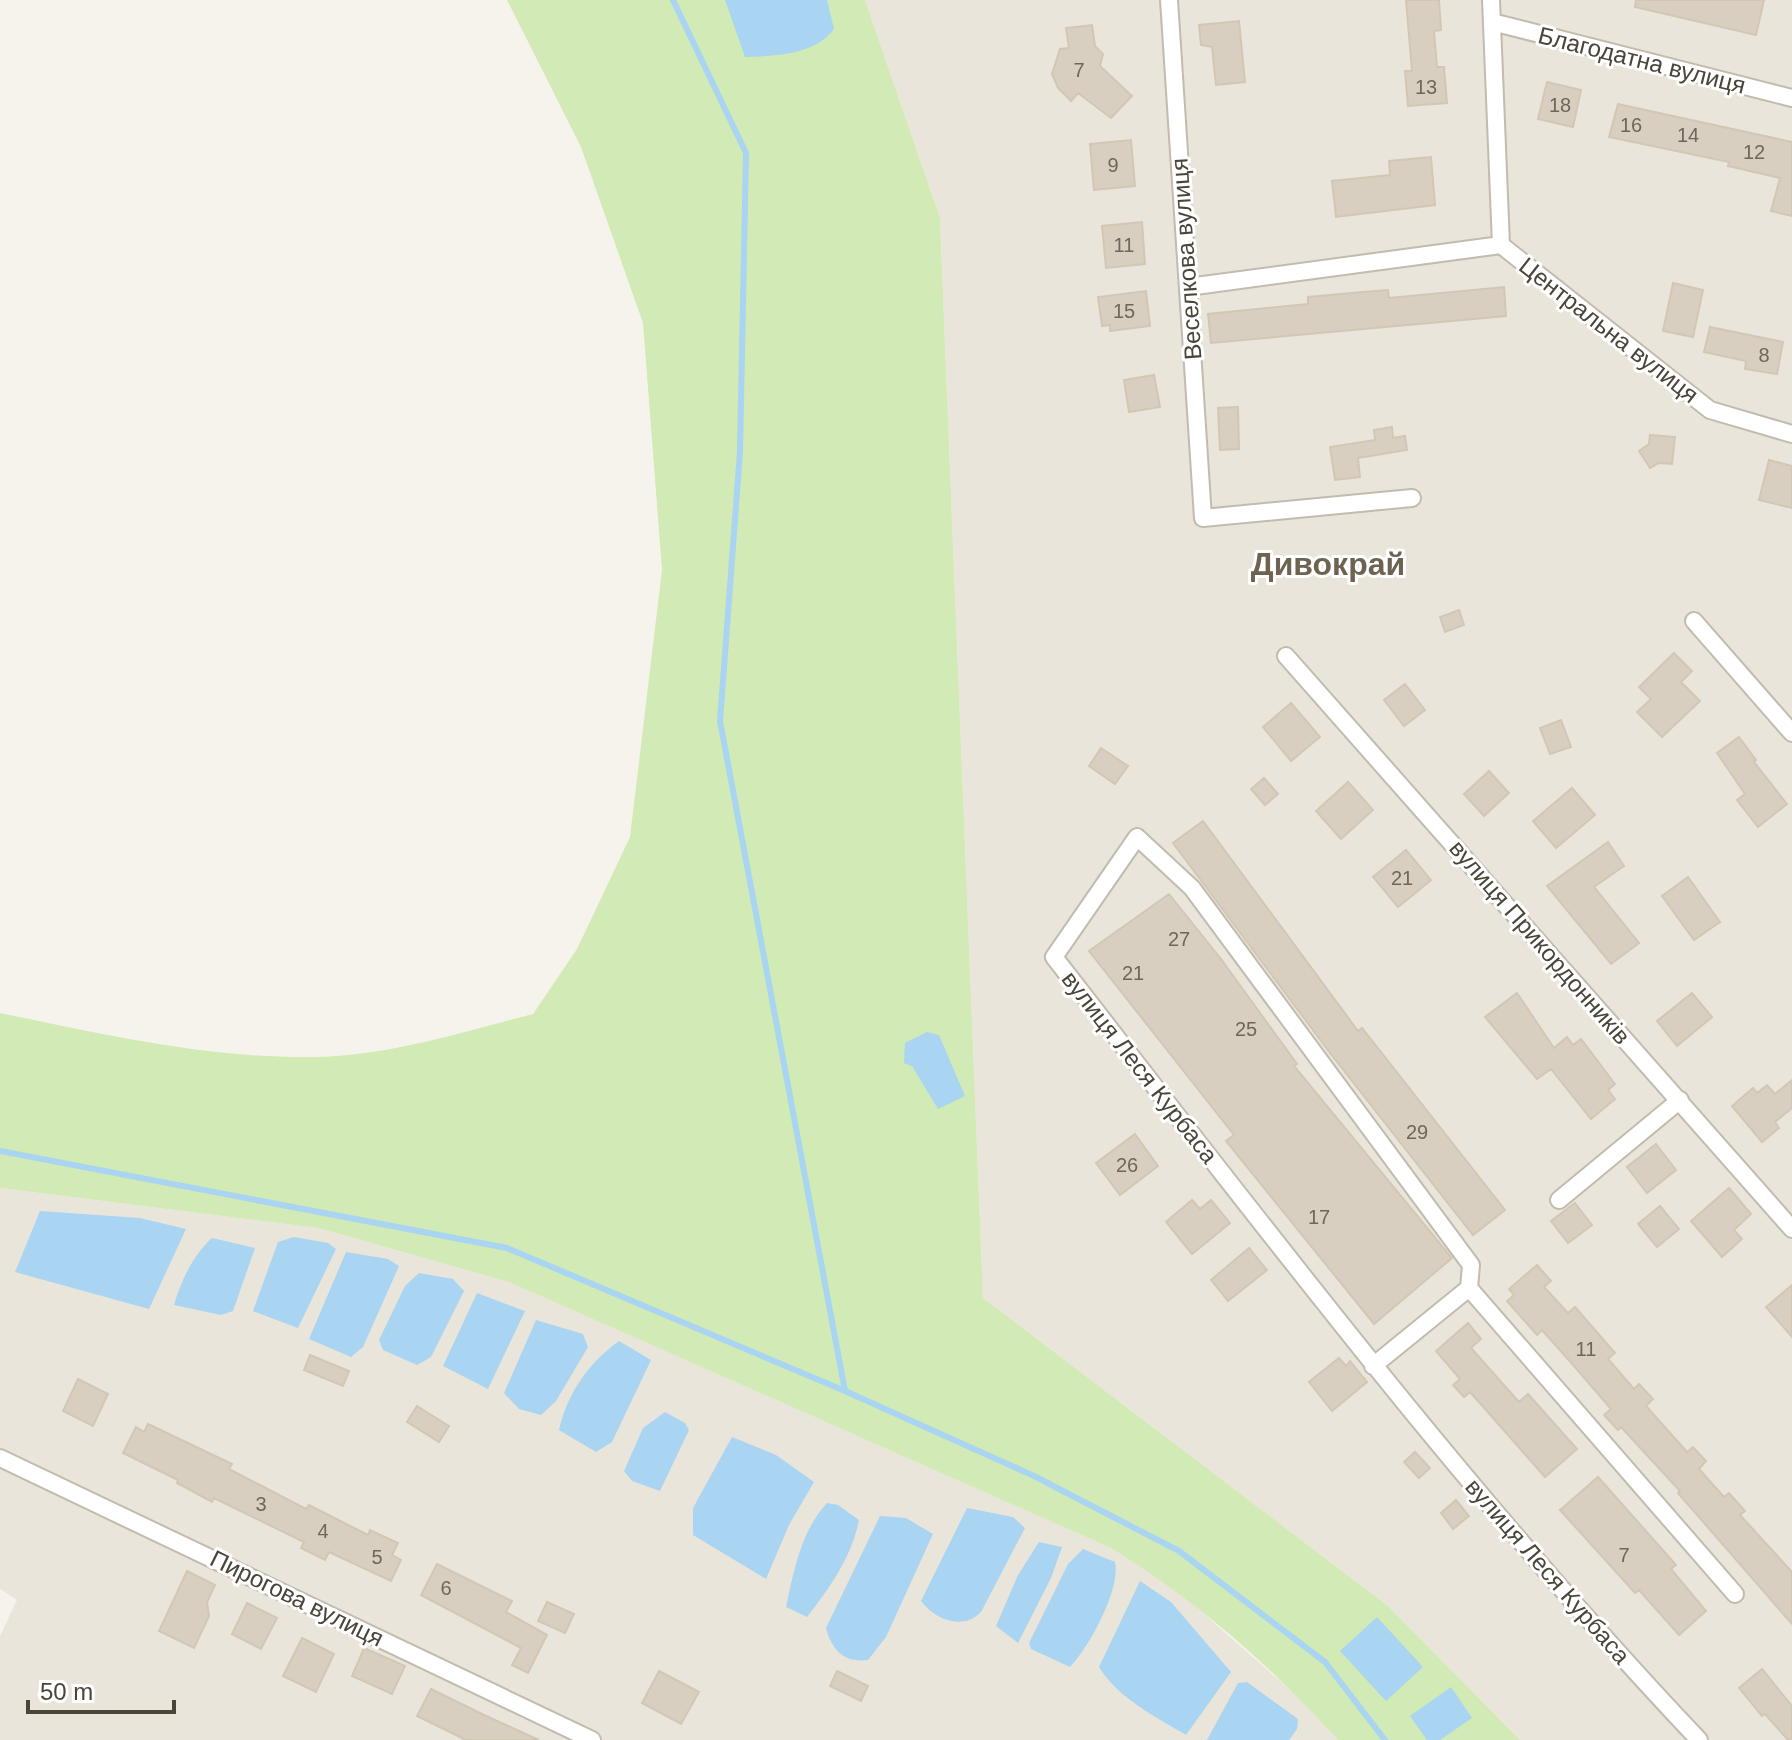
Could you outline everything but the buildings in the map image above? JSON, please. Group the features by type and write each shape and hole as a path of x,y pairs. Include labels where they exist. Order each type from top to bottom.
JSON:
{"street":[{"name":"Веселкова вулиця","path":"1169,0 1203,518 1412,498"},
{"path":"1491,0 1501,245"},
{"name":"Благодатна вулиця","path":"1492,22 1792,98"},
{"name":"Центральна вулиця","path":"1188,287 1501,245 1710,410 1792,434"},
{"path":"1694,621 1792,733"},
{"name":"вулиця Прикордонників","path":"1286,656 1792,1229"},
{"name":"вулиця Леся Курбаса","path":"1699,1740 1623,1660 1373,1366 1054,957 1137,837 1192,888 1471,1265 1469,1288 1735,1594"},
{"path":"1559,1200 1680,1100"},
{"path":"1373,1366 1469,1288"},
{"name":"Пирогова вулиця","path":"0,1458 592,1740"}],"shaded area":[{"path":"865,0 1792,0 1792,1740 1520,1740 1388,1606 983,1298 940,218"},
{"path":"0,1188 318,1228 509,1282 1111,1548 1169,1583 1306,1704 1338,1740 0,1740 0,1636 17,1600 0,1589"}],"green space":[{"path":"507,0 865,0 940,218 983,1298 1388,1606 1520,1740 1338,1740 1286,1686 1231,1636 1173,1589 1111,1548 509,1282 318,1228 0,1188 0,1013 198,1050 278,1057 373,1052 533,1014 577,949 630,837 662,570 643,323 581,147"}],"water":[{"path":"725,0 827,0 834,29 826,38 805,49 781,55 745,57"},
{"path":"927,1032 939,1035 965,1096 938,1109 912,1066 904,1063 905,1043"},
{"path":"40,1211 140,1218 186,1229 149,1309 15,1272"},
{"path":"294,1237 328,1243 336,1249 298,1328 253,1311 278,1242"},
{"path":"212,1238 255,1248 233,1311 221,1315 174,1305 188,1269"},
{"path":"346,1252 388,1259 399,1266 363,1347 351,1357 309,1339"},
{"path":"419,1273 453,1279 464,1291 431,1357 417,1365 383,1350 379,1340 405,1286"},
{"path":"477,1293 525,1311 488,1389 443,1366"},
{"path":"536,1320 583,1334 588,1347 556,1401 541,1415 519,1409 504,1393"},
{"path":"619,1341 651,1360 612,1442 596,1452 559,1430 581,1380 598,1359"},
{"path":"665,1412 685,1423 689,1430 660,1491 632,1481 624,1471 643,1428"},
{"path":"732,1437 776,1455 814,1482 789,1525 766,1579 693,1535 693,1508"},
{"path":"827,1503 838,1505 859,1520 839,1571 807,1617 786,1607 805,1538"},
{"path":"967,1508 1013,1517 1025,1528 981,1612 974,1618 958,1622 934,1614 921,1601"},
{"path":"880,1516 906,1518 933,1534 886,1637 868,1660 852,1659 836,1649 826,1628"},
{"path":"1039,1542 1062,1547 1051,1578 1018,1643 996,1626 1018,1575"},
{"path":"1083,1549 1115,1562 1116,1573 1102,1617 1070,1667 1031,1649 1029,1643 1068,1564"},
{"path":"1140,1581 1171,1602 1231,1672 1186,1735 1127,1697 1099,1667"},
{"path":"1377,1617 1423,1667 1386,1701 1340,1651"},
{"path":"1247,1682 1298,1719 1297,1729 1289,1740 1207,1740 1238,1683"},
{"path":"1451,1687 1472,1718 1440,1740 1427,1740 1410,1716"}],"waterway":[{"path":"673,0 746,153 740,452 720,721 845,1391"},
{"path":"0,1151 507,1248 845,1391 1034,1476 1179,1551 1325,1662 1385,1740"}],"district":[{"name":"Дивокрай","path":"1328,564"}]}
